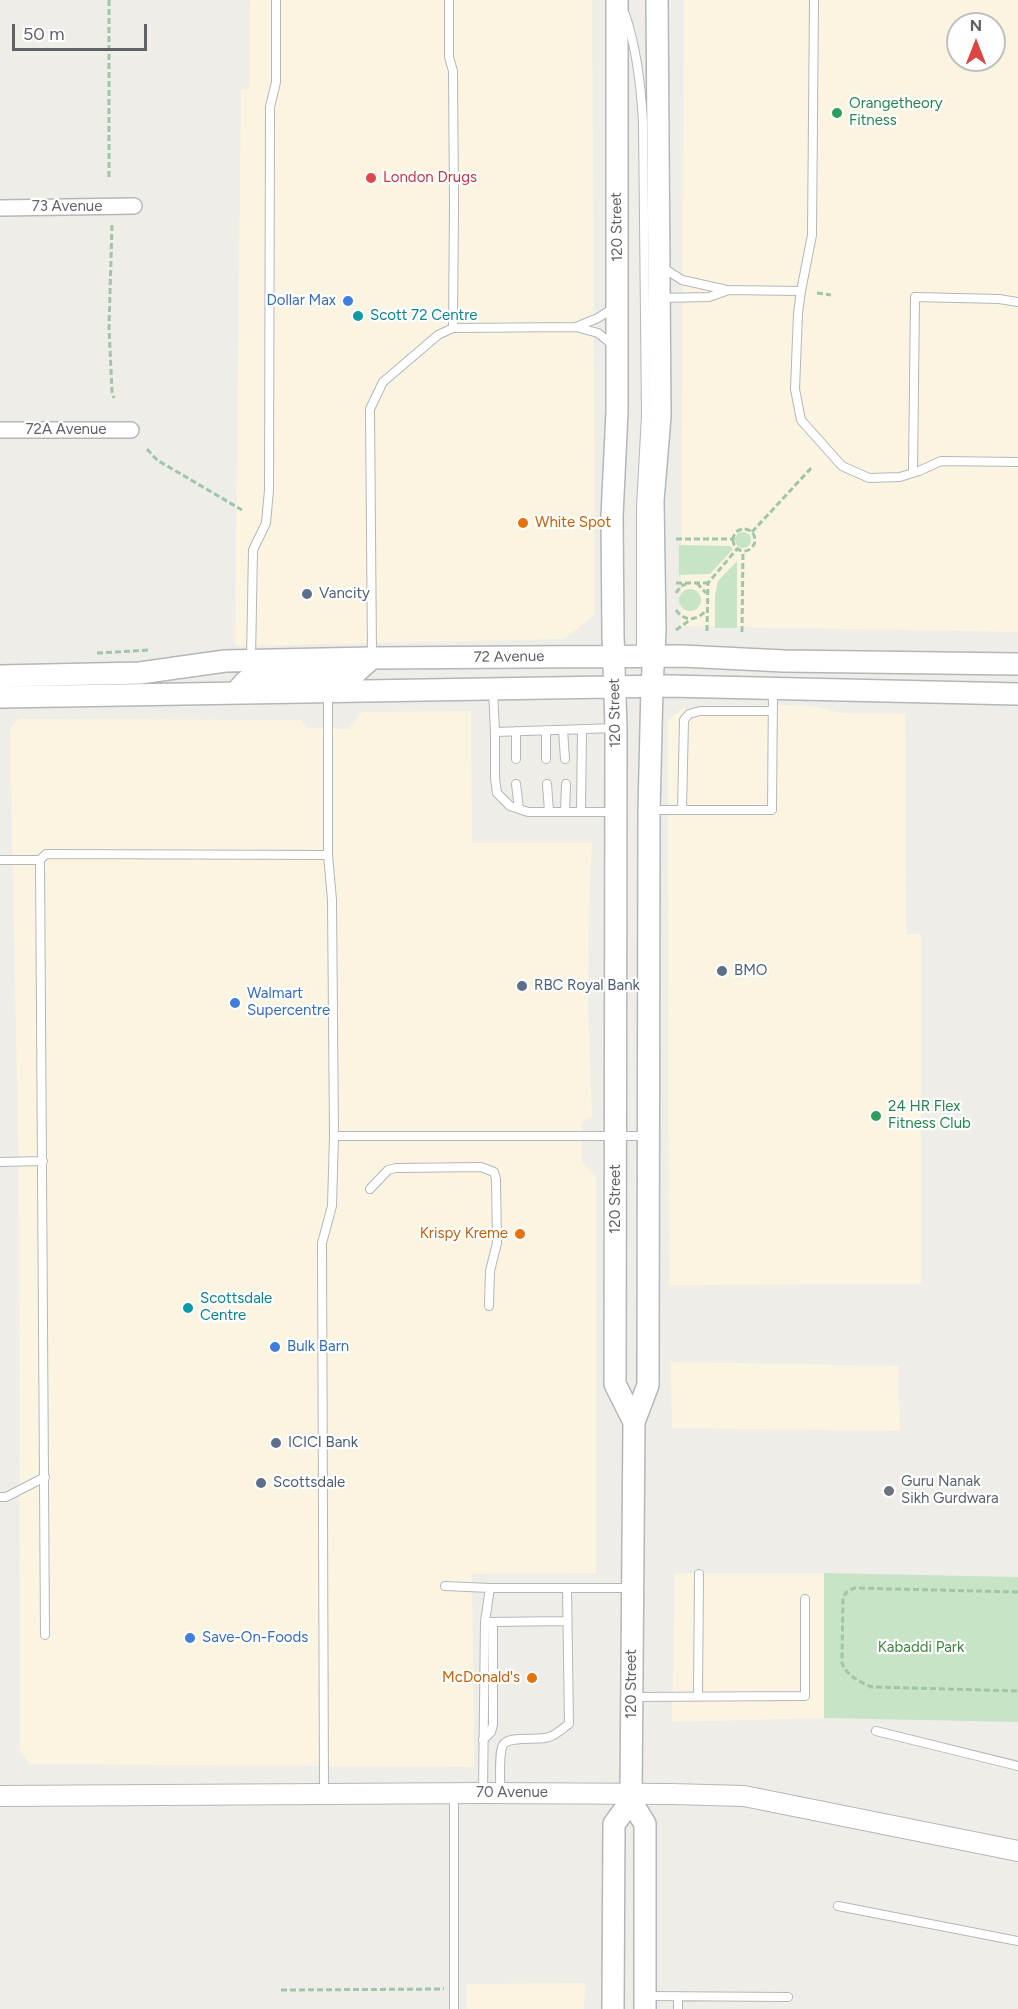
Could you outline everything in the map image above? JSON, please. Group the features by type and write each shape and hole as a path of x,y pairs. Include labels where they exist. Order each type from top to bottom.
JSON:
{"main road":[{"name":"120 Street","path":"619,0 617,412 612,516 616,728 615,1384 634,1422"},
{"name":"120 Street","path":"645,2003 645,1824 631,1797 632,1588 634,1422 648,1385 650,811 647,666 655,632 653,501 660,417 657,0"},
{"name":"72 Avenue","path":"0,676 140,673 225,660 613,656 647,666 773,688 1018,694"},
{"path":"235,694 246,681 271,676 354,675 372,658"},
{"name":"72 Avenue","path":"0,697 615,687 647,666 784,661 1018,664"},
{"path":"613,2009 614,1824 631,1797"}],"street":[{"name":"73 Avenue","path":"0,208 134,206"},
{"name":"72A Avenue","path":"0,430 131,430"},
{"name":"70 Avenue","path":"0,1796 454,1793 631,1797 744,1796 1018,1851"}],"lane":[{"path":"250,660 253,550 266,523 269,490 270,107 276,82 276,0"},
{"path":"449,0 449,57 453,71 453,328"},
{"path":"619,0 635,49 640,78 643,122 646,415 641,508 647,666"},
{"path":"814,0 812,235 798,313 795,389 801,420 842,466 869,478 900,477 941,461 1018,462"},
{"path":"660,266 682,280 727,290 801,291"},
{"path":"660,298 709,297 727,290"},
{"path":"913,473 915,297 999,299 1018,302"},
{"path":"576,327 598,318 617,305"},
{"path":"372,658 370,409 383,382 438,335 453,328 576,327 598,333 617,349"},
{"path":"650,811 772,810 773,688"},
{"path":"492,689 497,793 510,806 528,812 616,812"},
{"path":"324,1794 322,1243 332,1206 334,1136 332,900 328,855 328,691"},
{"path":"682,810 684,720 689,714 700,711 773,711"},
{"path":"495,732 616,728"},
{"path":"581,811 582,729"},
{"path":"546,730 546,759"},
{"path":"563,730 565,759"},
{"path":"516,732 516,759"},
{"path":"516,784 519,809"},
{"path":"548,784 549,812"},
{"path":"565,812 566,784"},
{"path":"0,860 40,860 46,854 328,855"},
{"path":"40,860 45,1635"},
{"path":"334,1136 648,1136"},
{"path":"0,1162 43,1161"},
{"path":"370,1190 388,1170 396,1168 481,1167 494,1172 497,1243 489,1278 489,1306"},
{"path":"0,1497 6,1497 45,1477"},
{"path":"698,1696 699,1574"},
{"path":"445,1586 632,1588"},
{"path":"490,1588 483,1740 492,1793"},
{"path":"492,1793 503,1745 516,1740 550,1737 569,1724 567,1588"},
{"path":"632,1697 805,1696 805,1599"},
{"path":"489,1622 567,1621"},
{"path":"876,1731 1018,1766"},
{"path":"454,1793 454,2009"},
{"path":"838,1906 1018,1941"},
{"path":"645,2003 678,1996 788,1997"},
{"path":"678,1996 678,2009"}],"path":[{"path":"109,0 109,178"},
{"path":"112,225 109,327 114,398"},
{"path":"817,293 831,295"},
{"path":"147,449 157,460 242,510"},
{"path":"752,532 813,465"},
{"path":"746,528 752,532 755,539 753,546 743,551 737,549 732,540 734,534 746,528"},
{"path":"676,539 732,540"},
{"path":"707,631 708,583 737,549"},
{"path":"742,632 743,551"},
{"path":"676,583 708,583"},
{"path":"676,593 681,586 687,583"},
{"path":"696,583 705,591 708,598"},
{"path":"676,630 692,619 700,617 708,609"},
{"path":"676,610 685,618 692,619"},
{"path":"1018,1592 854,1588 843,1597 842,1663 851,1676 872,1687 1018,1691"},
{"path":"281,1990 438,1989"}],"shaded area":[{"name":"Scott 72 Centre","path":"250,0 592,0 595,615 564,639 235,646 241,90 249,89"},
{"path":"684,0 1018,0 1018,632 681,626"},
{"path":"814,706 840,713 905,714 906,934 921,934 921,1284 669,1285 668,721 682,708"},
{"name":"Scottsdale Centre","path":"471,711 472,843 592,843 588,1008 592,1116 582,1123 581,1161 596,1176 596,1573 472,1574 474,1767 29,1764 20,1749 19,1187 10,728 19,719 301,720 306,728 349,729 362,712"},
{"path":"671,1362 898,1366 900,1431 672,1428"},
{"path":"675,1573 824,1573 824,1718 672,1722"},
{"path":"585,1983 584,2009 467,2009 467,1984"}],"green space":[{"path":"743,532 751,540 743,548 735,540"},
{"path":"679,545 730,546 733,549 710,574 679,575"},
{"path":"737,561 737,628 715,628 715,595 718,581"},
{"path":"690,589 700,596 701,600 694,610 690,611 680,604 679,600 686,590"},
{"name":"Kabaddi Park","path":"824,1573 1018,1577 1018,1722 824,1718"}],"place":[{"name":"Orangetheory Fitness","path":"837,113"},
{"name":"London Drugs","path":"371,178"},
{"name":"Dollar Max","path":"348,301"},
{"name":"Scott 72 Centre","path":"358,316"},
{"name":"White Spot","path":"523,523"},
{"name":"Vancity","path":"307,594"},
{"name":"BMO","path":"722,971"},
{"name":"RBC Royal Bank","path":"522,986"},
{"name":"Walmart Supercentre","path":"235,1003"},
{"name":"24 HR Flex Fitness Club","path":"876,1116"},
{"name":"Krispy Kreme","path":"520,1234"},
{"name":"Scottsdale Centre","path":"188,1308"},
{"name":"Bulk Barn","path":"275,1347"},
{"name":"ICICI Bank","path":"276,1443"},
{"name":"Scottsdale","path":"261,1483"},
{"name":"Guru Nanak Sikh Gurdwara","path":"889,1491"},
{"name":"Save-On-Foods","path":"190,1638"},
{"name":"McDonald's","path":"532,1678"}]}
